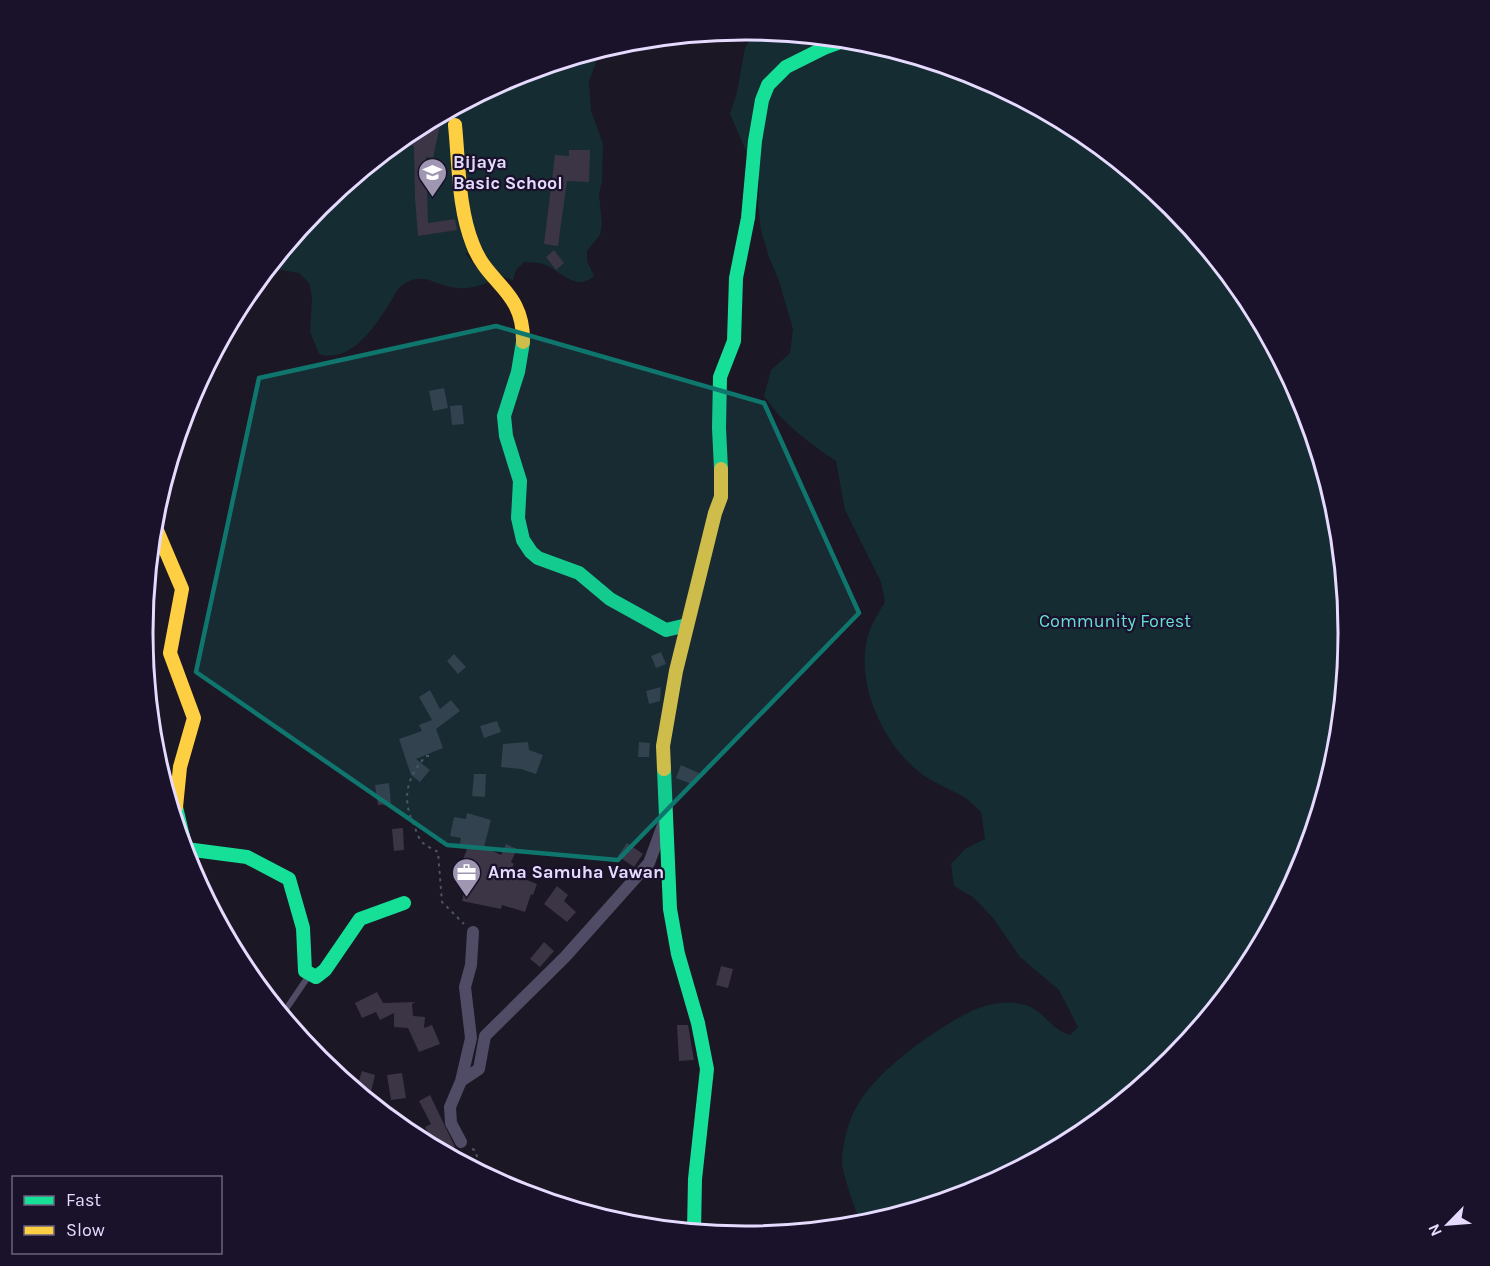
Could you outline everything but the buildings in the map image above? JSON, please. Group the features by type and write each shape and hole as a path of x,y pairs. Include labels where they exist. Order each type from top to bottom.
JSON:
{"street":[{"path":"694,1223 695,1179 706,1069 698,1023 678,954 670,909 663,746 676,671 715,513 721,497 720,377 734,341 736,278 748,219 755,141 762,100 768,85 786,67 828,47"},
{"path":"455,125 471,243 477,255 515,303 521,316 519,372 505,409 504,420 521,488 517,521 520,532 533,554 544,562 578,573 588,579 600,593 623,608 666,630 687,625"},
{"path":"161,539 182,589 170,653 194,718 180,767 177,798"},
{"path":"461,1081 479,1069 484,1036 565,957 650,863 665,818"},
{"path":"194,850 247,857 289,879 303,928 305,971 316,977 325,970 360,919 404,903"},
{"path":"462,1142 451,1123 450,1107 461,1081 471,1038 465,987 471,965 473,932"}],"lane":[{"path":"287,1008 310,974"}],"path":[{"path":"429,756 426,756 416,767 410,777 406,787 407,804 422,843 438,852 442,902 473,932"},
{"path":"462,1142 475,1150 479,1162"}],"highlighted area":[{"path":"496,326 764,403 859,613 618,860 447,845 196,672 259,378"}],"green space":[{"name":"Community Forest","path":"750,40 822,46 861,52 935,72 972,86 1041,120 1074,140 1136,188 1164,214 1215,272 1238,304 1276,371 1306,443 1317,480 1326,517 1336,594 1338,633 1332,710 1326,749 1306,823 1292,860 1258,929 1215,994 1164,1052 1106,1103 1074,1126 1007,1164 972,1180 935,1194 857,1215 842,1165 845,1139 857,1106 892,1065 942,1028 972,1011 990,1005 1009,1002 1028,1006 1038,1011 1053,1026 1070,1035 1078,1027 1059,990 1020,957 993,918 973,897 954,886 951,864 965,849 985,839 981,812 964,797 923,775 910,764 897,750 878,717 866,680 865,662 869,633 885,602 881,582 845,510 836,461 797,432 764,396 771,370 790,353 793,329 761,231 758,205 759,181 730,114 737,92 745,48"},
{"path":"598,59 589,82 591,111 603,144 602,182 599,194 602,224 600,235 587,251 587,261 594,276 588,281 568,279 543,264 524,262 516,270 513,280 503,277 482,254 465,253 489,282 462,288 423,279 409,281 401,286 373,327 358,344 340,354 330,356 319,354 310,332 312,297 309,283 299,273 277,269 326,214 384,163 416,140 483,102 518,86"}],"traffic: fast":[{"path":"721,469 720,377 734,341 736,278 748,218 755,141 762,100 768,85 786,67 827,47"},
{"path":"523,342 518,372 504,416 506,436 520,481 518,518 523,540 538,558 579,573 610,599 666,630 687,625"},
{"path":"664,769 670,909 678,954 698,1023 707,1069 695,1179 694,1223"},
{"path":"194,850 247,857 289,879 303,928 305,971 316,977 325,970 360,919 404,903"}],"traffic: slow":[{"path":"455,125 460,186 468,231 479,259 512,299 518,311 523,342"},
{"path":"664,769 663,746 676,671 715,513 721,497 721,469"},
{"path":"161,539 182,589 170,653 194,718 180,767 177,799"}],"place":[{"name":"Bijaya Basic School","path":"432,198"},
{"name":"Ama Samuha Vawan","path":"467,898"}]}
